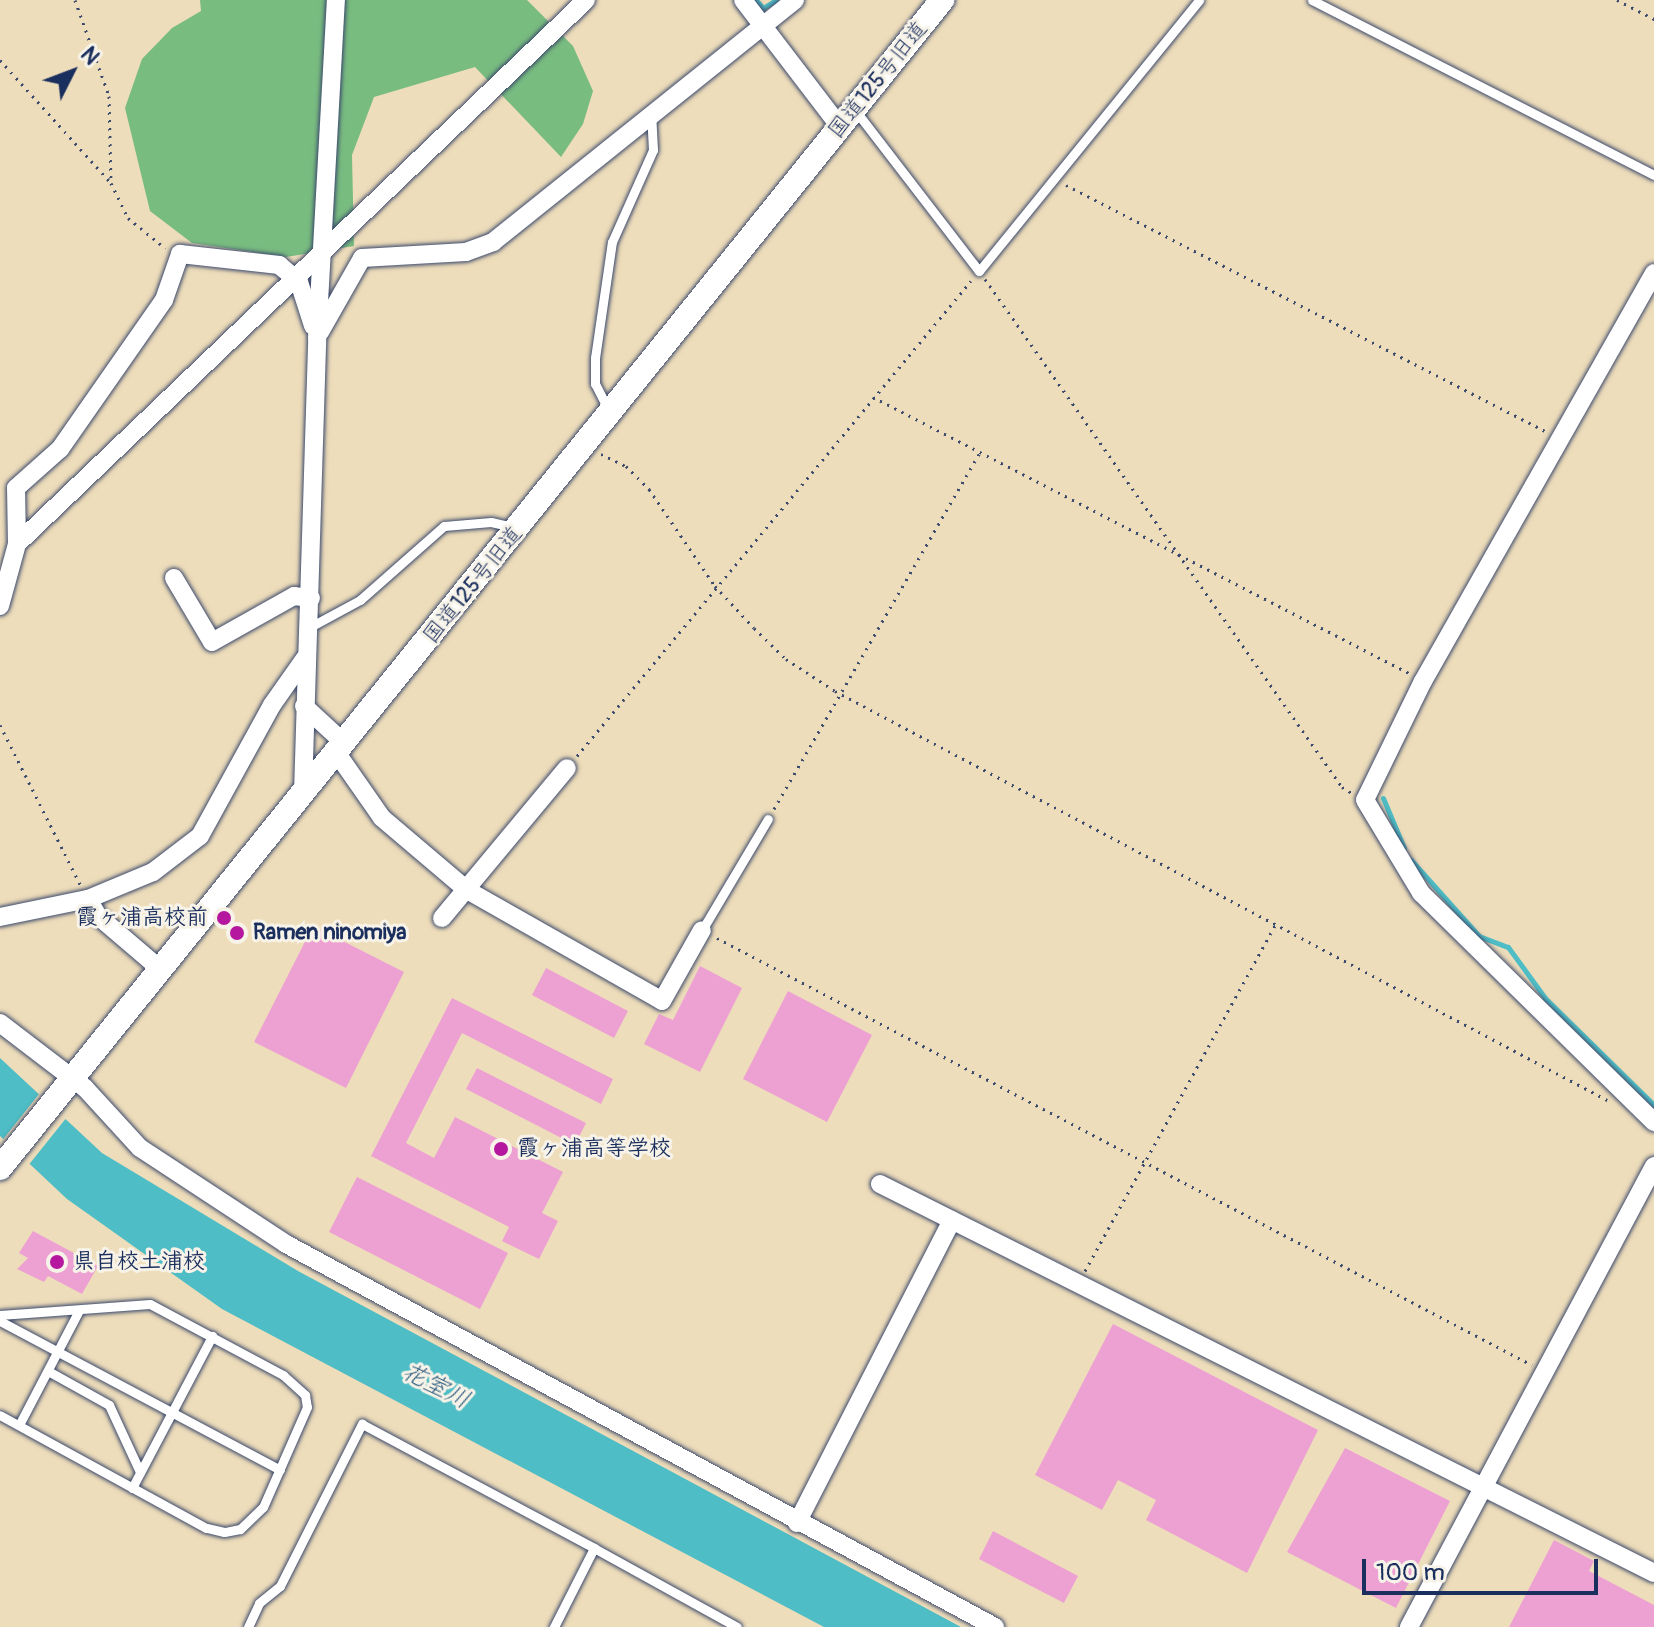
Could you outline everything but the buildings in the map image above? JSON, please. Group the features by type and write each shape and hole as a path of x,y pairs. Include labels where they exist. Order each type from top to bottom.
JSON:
{"street":[{"path":"303,792 317,338 336,0"},
{"path":"17,544 586,0"},
{"path":"743,0 760,24 847,118"},
{"path":"317,338 362,258 466,252 493,242 553,190 651,117 760,24 795,0"},
{"name":"国道125号旧道","path":"3,1165 519,529 942,0"},
{"path":"0,606 17,544 16,488 60,449 156,313 180,254 279,265 295,278 317,338"},
{"path":"1654,273 1423,681 1365,800 1421,893 1654,1122"},
{"path":"174,578 212,642 294,596 311,598"},
{"path":"0,917 88,899 153,872 200,836 272,705 305,658"},
{"path":"304,706 340,748 400,837 467,890 662,1001 702,930"},
{"path":"442,918 567,768"},
{"path":"88,899 98,916 160,969"},
{"path":"0,1023 140,1148 224,1206 389,1302 995,1627"},
{"path":"1409,1627 1542,1370 1654,1166"},
{"path":"880,1184 1080,1281 1654,1573"},
{"path":"797,1523 952,1220"}],"lane":[{"path":"847,118 979,271 1199,0"},
{"path":"1312,0 1654,175"},
{"path":"611,414 599,399 595,358 612,242 653,150 651,117"},
{"path":"310,627 360,600 444,526 491,522 519,529"},
{"path":"702,930 768,819"},
{"path":"0,1318 150,1304 283,1375 305,1395 303,1421 254,1519 224,1532 206,1528 0,1415"},
{"path":"19,1425 79,1310"},
{"path":"0,1318 57,1352 280,1470"},
{"path":"132,1488 212,1336"},
{"path":"48,1371 109,1405 140,1472"},
{"path":"248,1627 259,1603 280,1586 362,1424 737,1627"},
{"path":"554,1627 594,1548"}],"path":[{"path":"75,0 109,96 111,183"},
{"path":"1617,0 1654,19"},
{"path":"0,60 111,183 128,218 156,245 180,254"},
{"path":"1056,179 1561,439"},
{"path":"567,768 979,271 1184,556 1342,787 1365,800"},
{"path":"873,397 1423,681"},
{"path":"585,446 626,466 649,489 715,586 786,659 842,695 1572,1083"},
{"path":"768,819 980,452"},
{"path":"0,725 88,899"},
{"path":"1080,1281 1143,1161 1276,924"},
{"path":"702,930 1542,1370"}],"green space":[{"path":"200,0 527,0 573,46 593,91 583,124 561,157 475,67 374,97 352,155 354,246 286,257 192,243 150,211 125,108 142,59 172,28 201,11"}],"water":[{"name":"花室川","path":"0,1058 102,1153 298,1271 961,1627 824,1627 222,1309 67,1199 0,1136"}],"pier":[{"path":"39,1094 67,1117 27,1167 1,1142"}],"waterway":[{"path":"756,0 763,8 776,0"},
{"path":"1383,798 1404,848"},
{"path":"1411,860 1479,936 1508,947 1545,998 1654,1105"}],"place":[{"name":"霞ヶ浦高校前","path":"224,918"},
{"name":"Ramen ninomiya","path":"237,933"},
{"name":"霞ヶ浦高等学校","path":"501,1149"},
{"name":"県自校土浦校","path":"57,1262"}]}
